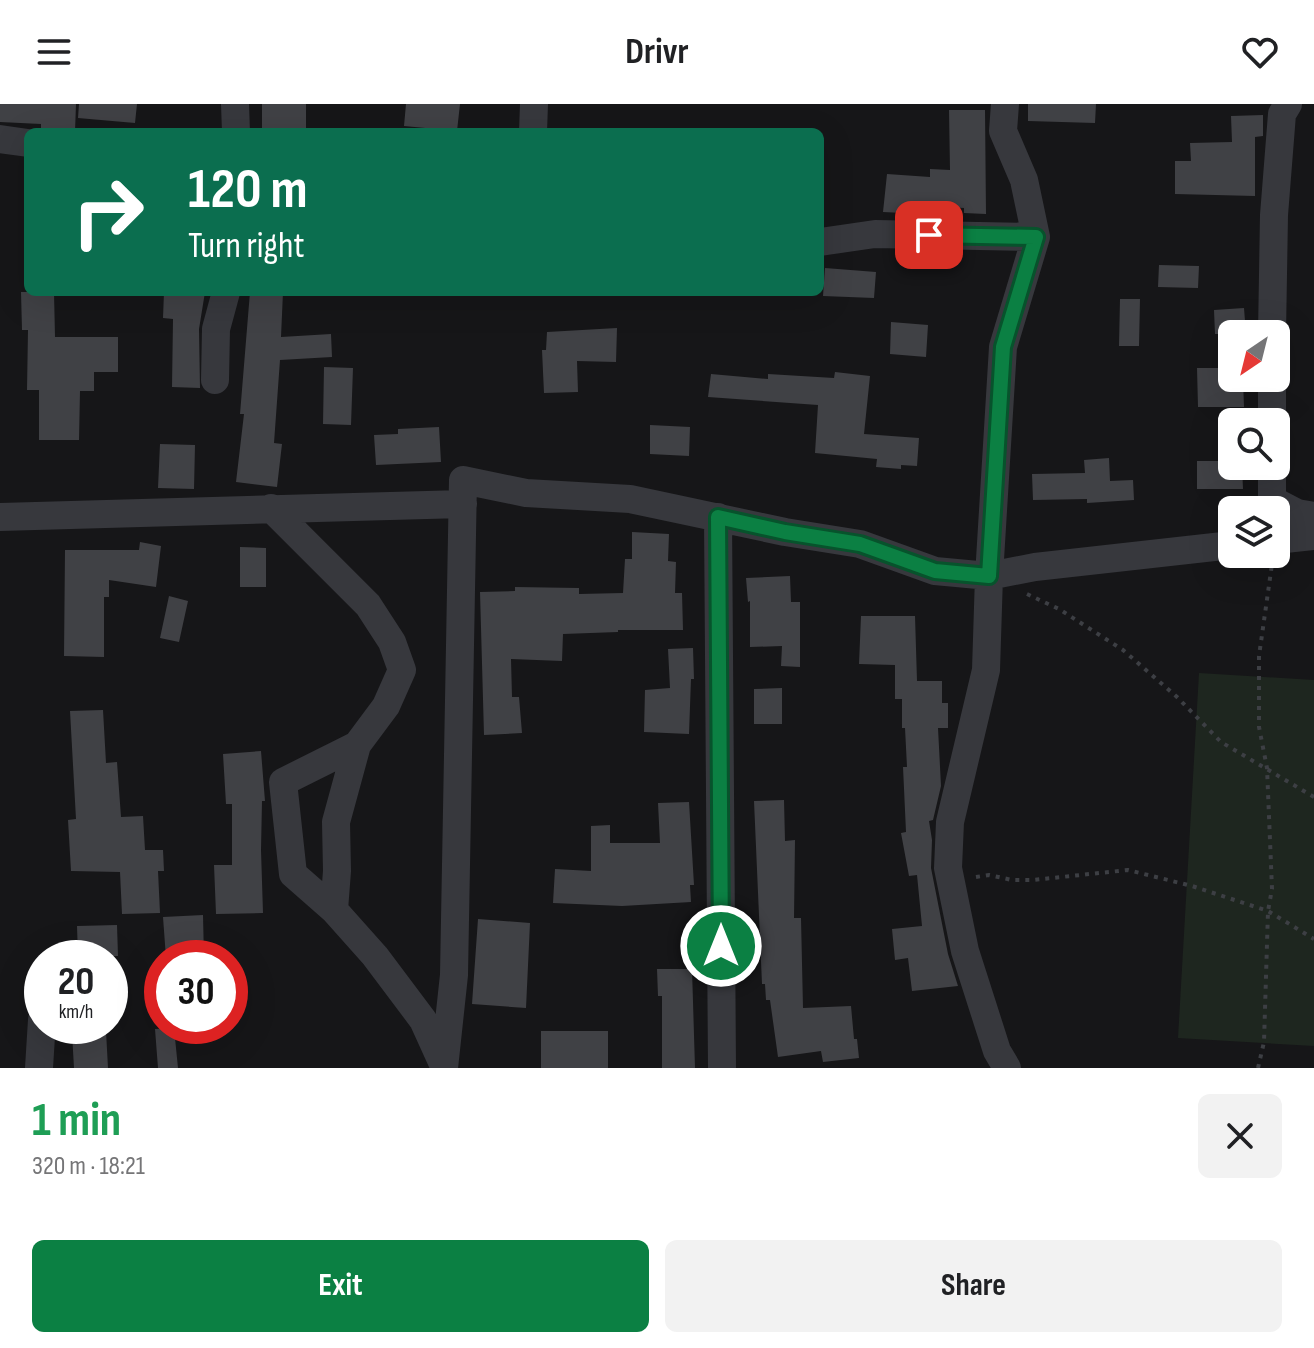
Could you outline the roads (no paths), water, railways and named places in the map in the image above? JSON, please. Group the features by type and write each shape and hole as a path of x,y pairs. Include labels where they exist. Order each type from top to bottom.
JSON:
{"street":[{"path":"235,104 236,128"},
{"path":"533,128 534,104"},
{"path":"1005,104 1003,131 1024,180 1036,237 1003,347 986,670 950,822 948,868 965,951 997,1051 1007,1068"},
{"path":"1272,320 1274,215 1282,114 1288,104"},
{"path":"0,139 24,142"},
{"path":"824,241 875,234 1036,237"},
{"path":"215,380 216,329 225,296"},
{"path":"444,1066 454,975 463,480 526,493 630,499 785,532 860,544 935,571 989,576 1035,567 1218,547"},
{"path":"0,517 463,504"},
{"path":"271,508 368,605 392,642 402,670 386,706 357,745 336,822 334,910"},
{"path":"1290,511 1314,516"},
{"path":"718,517 722,1068"},
{"path":"1290,539 1314,536"},
{"path":"357,745 283,782 293,874 334,910 375,956 423,1020 444,1066"},
{"path":"39,1068 40,1044"}]}
